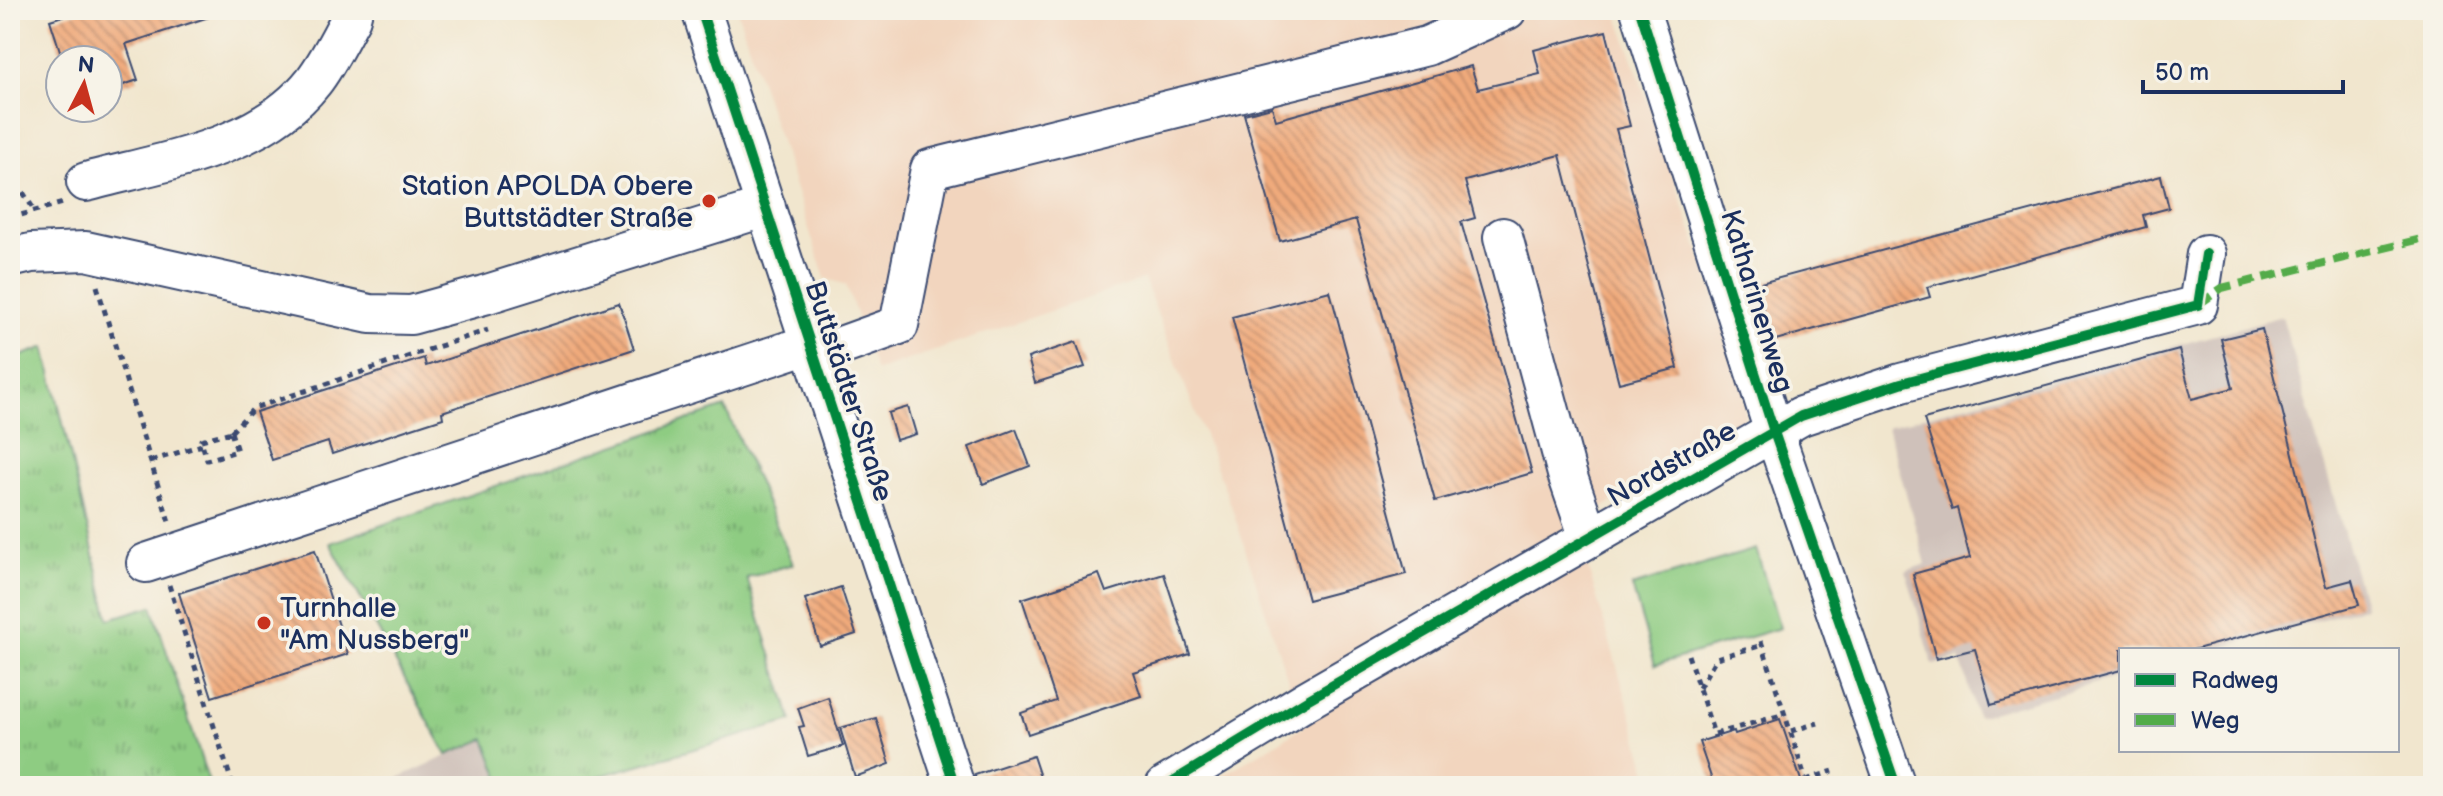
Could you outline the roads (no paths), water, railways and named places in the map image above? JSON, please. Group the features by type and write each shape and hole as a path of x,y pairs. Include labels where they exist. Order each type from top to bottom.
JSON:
{"street":[{"path":"86,182 230,142 281,114 313,82 353,10"},
{"name":"Buttstädter Straße","path":"701,10 955,786"},
{"path":"811,350 899,325 930,169 1427,46 1507,10"},
{"name":"Katharinenweg","path":"1640,10 1774,432 1896,786"},
{"path":"10,258 31,253 86,251 370,314 411,315 766,207"},
{"path":"1503,237 1567,474 1589,538"},
{"name":"Nordstraße","path":"1165,786 1307,700 1801,416 1901,383 2198,305 2206,254"},
{"name":"Buttstädter Straße","path":"162,558 811,350"}],"place":[{"name":"Station APOLDA Obere Buttstädter Straße","path":"709,201"},
{"name":"Turnhalle \"Am Nussberg\"","path":"264,623"}]}
